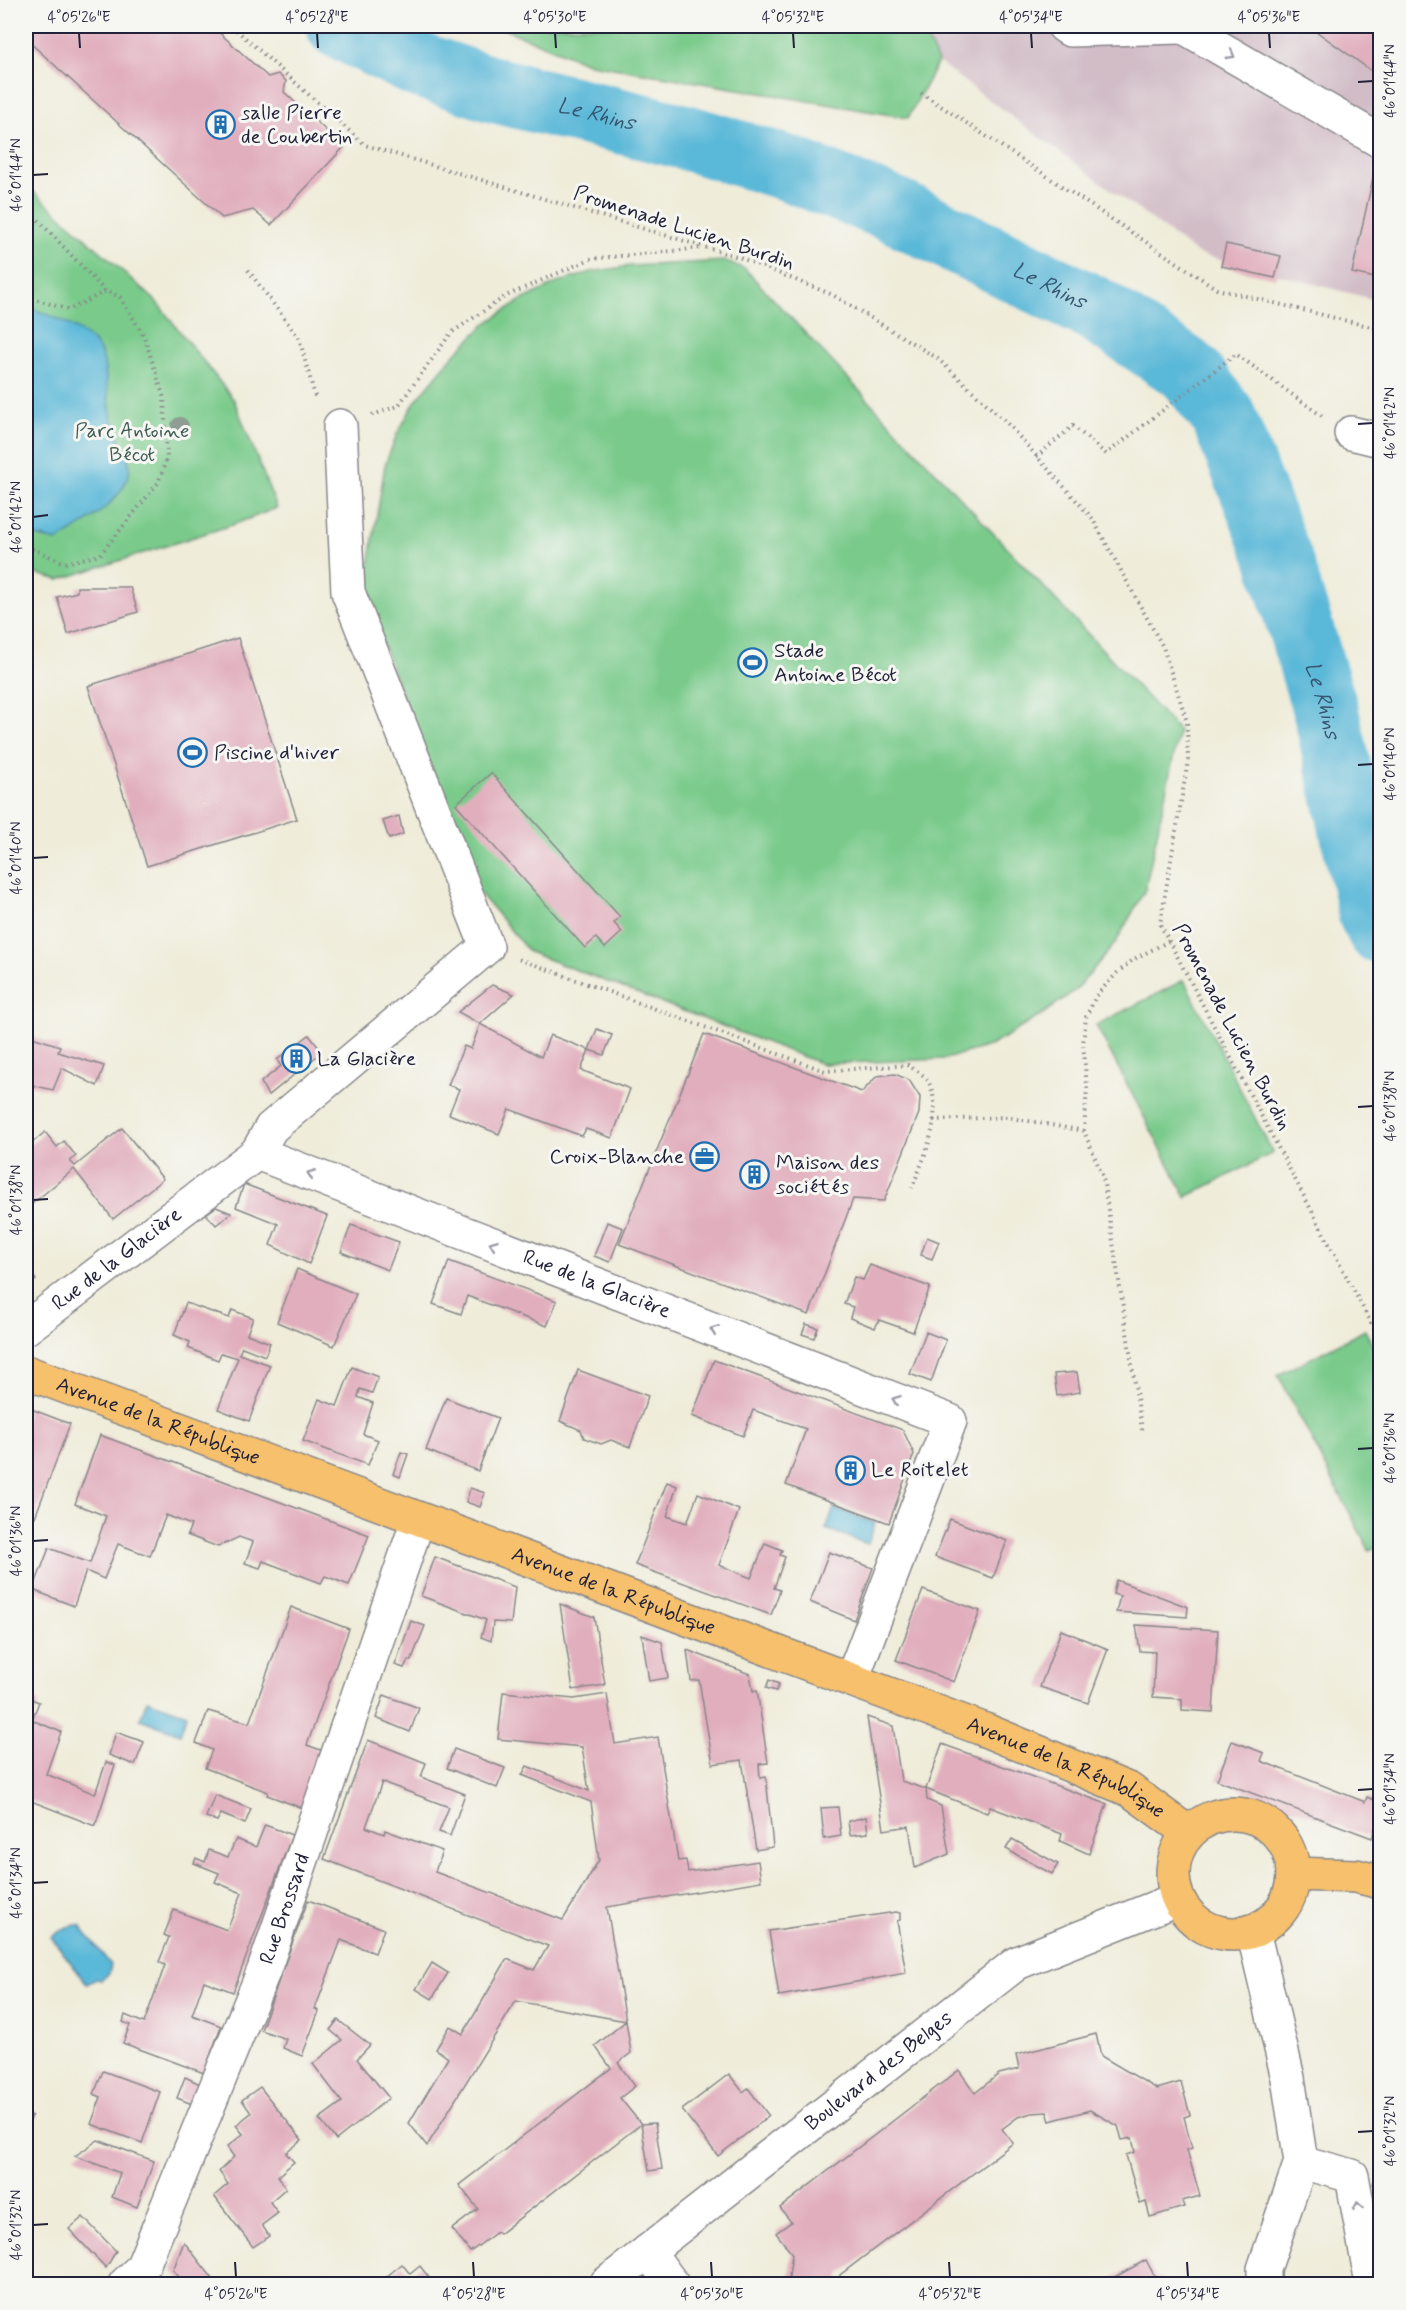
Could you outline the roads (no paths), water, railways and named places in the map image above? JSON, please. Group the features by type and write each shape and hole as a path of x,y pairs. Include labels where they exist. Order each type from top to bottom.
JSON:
{"main road":[{"name":"Avenue de la République","path":"26,1372 980,1728 1130,1790 1189,1833"},
{"path":"1238,1814 1255,1818 1270,1827 1282,1840 1291,1856 1293,1874 1290,1892 1282,1909 1269,1923 1253,1931 1235,1935 1201,1926 1187,1914 1172,1882 1173,1864 1179,1847 1189,1833 1203,1822 1220,1815 1238,1814"},
{"path":"1293,1874 1356,1876 1380,1882"}],"street":[{"path":"1064,26 1070,30 1182,26 1380,141"},
{"path":"257,1153 271,1128 487,947 348,592 340,426"},
{"name":"Rue de la Glacière","path":"26,1328 257,1153 950,1421 852,1680"},
{"name":"Rue Brossard","path":"125,2284 142,2268 264,1970 418,1520"},
{"name":"Boulevard des Belges","path":"606,2284 1017,1963 1178,1899"},
{"path":"1253,1931 1288,2078 1301,2162 1264,2269 1264,2284"},
{"path":"1301,2162 1352,2176 1372,2284"},
{"path":"648,2251 672,2284"}],"water":[{"path":"26,307 70,325 82,332 99,349 105,366 112,418 130,467 125,484 109,504 57,541 26,534"},
{"path":"834,1508 875,1523 868,1544 826,1529"},
{"path":"147,1700 187,1714 180,1734 140,1719"},
{"path":"80,1926 111,1965 109,1974 101,1980 96,1979 87,1984 51,1937 67,1927"}],"waterway":[{"name":"Le Rhins","path":"339,26 416,64 491,89 685,137 790,169 892,209 1095,309 1189,371 1223,416 1279,558 1326,712 1371,914 1380,931"}],"place":[{"name":"salle Pierre de Coubertin","path":"220,125"},
{"name":"Stade Antoine Bécot","path":"753,663"},
{"name":"Piscine d'hiver","path":"193,753"},
{"name":"La Glacière","path":"296,1059"},
{"name":"Croix-Blanche","path":"705,1157"},
{"name":"Maison des sociétés","path":"755,1175"},
{"name":"Le Roitelet","path":"850,1470"}],"park label":[{"name":"Parc Antoine Bécot","path":"132,443"}]}
